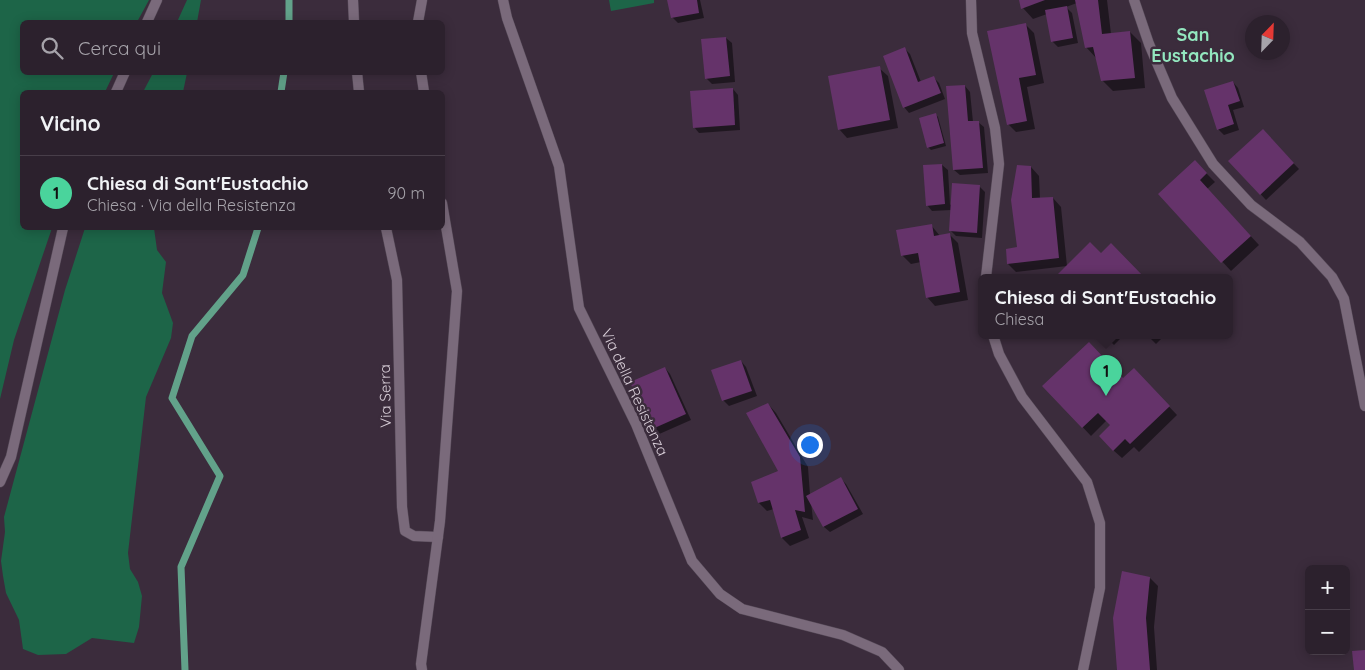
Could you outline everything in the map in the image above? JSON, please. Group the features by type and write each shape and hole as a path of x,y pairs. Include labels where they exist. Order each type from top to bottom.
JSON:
{"street":[{"path":"148,20 157,0"},
{"path":"354,0 354,20"},
{"path":"418,20 422,0"},
{"name":"Via della Resistenza","path":"504,0 507,18 559,166 579,308 636,424 692,561 720,594 742,608 842,634 882,652 899,670"},
{"path":"971,0 972,33 994,128 999,164 986,274"},
{"path":"1134,0 1148,44 1172,98 1213,164 1251,204 1300,242 1332,277 1344,299 1365,406"},
{"path":"117,90 124,75"},
{"path":"357,75 359,90"},
{"path":"421,75 424,90"},
{"path":"422,670 421,664 438,537 457,291 445,221"},
{"path":"0,482 11,456 63,230"},
{"name":"Via Serra","path":"386,230 397,280 402,507 405,530 414,536 438,537"},
{"path":"994,339 998,354 1022,397 1087,482 1100,523 1100,588 1083,670"}],"green space":[{"path":"0,0 149,0 138,20 20,20 20,75 113,75 106,90 20,90 20,230 51,230 14,340 0,399"},
{"path":"187,0 201,0 197,20 178,20"},
{"path":"609,0 654,0 654,3 611,11"},
{"path":"152,75 187,75 183,90 144,90"},
{"path":"84,230 154,230 157,250 166,262 162,293 173,323 171,338 146,397 128,553 130,569 138,582 142,596 139,627 134,643 92,638 66,654 38,655 23,649 19,620 6,593 1,561 5,532 4,517 65,290"}],"building":[{"path":"667,0 697,0 699,13 671,18"},
{"path":"1019,0 1045,0 1021,9"},
{"path":"1075,0 1098,0 1102,34 1130,31 1135,78 1101,81 1093,47 1085,48"},
{"path":"1067,6 1073,38 1051,42 1045,10"},
{"path":"1026,23 1036,75 1019,78 1027,121 1007,125 987,31"},
{"path":"726,37 730,76 705,79 701,39"},
{"path":"905,47 918,82 934,76 941,93 903,108 883,56"},
{"path":"880,66 890,120 838,130 828,76"},
{"path":"1233,81 1240,101 1228,105 1234,124 1217,130 1204,90"},
{"path":"965,85 968,121 979,121 983,168 953,170 946,86"},
{"path":"733,88 735,125 693,128 690,91"},
{"path":"936,113 944,143 927,148 919,118"},
{"path":"1263,129 1294,163 1260,195 1228,161"},
{"path":"1195,160 1207,173 1200,180 1251,236 1221,263 1158,194"},
{"path":"942,164 945,204 926,206 923,165"},
{"path":"1017,165 1031,166 1032,198 1053,197 1059,258 1007,264 1006,249 1017,247 1011,200"},
{"path":"952,183 980,185 977,233 949,231"},
{"path":"932,224 934,236 950,233 960,292 926,298 918,253 901,256 896,230"},
{"path":"1090,242 1101,253 1111,243 1141,274 1058,274"},
{"path":"1089,342 1123,378 1134,368 1170,406 1130,444 1125,439 1113,451 1099,436 1110,425 1098,413 1082,428 1042,386"},
{"path":"741,360 752,391 722,401 711,370"},
{"path":"665,367 686,414 650,430 630,382"},
{"path":"768,403 800,457 805,512 795,510 801,530 781,538 770,500 758,503 751,482 778,471 746,413"},
{"path":"841,477 858,509 823,527 806,496"},
{"path":"1122,571 1150,577 1146,618 1150,670 1117,670 1113,618"},
{"path":"1365,650 1365,670 1354,670 1352,651"}],"waterway":[{"path":"289,0 289,20"},
{"path":"281,90 284,75"},
{"path":"185,670 181,567 220,476 172,398 192,336 243,275 257,230"}],"place":[{"name":"Chiesa di Sant'Eustachio","path":"1106,396"}],"district":[{"name":"San Eustachio","path":"1193,44"}]}
